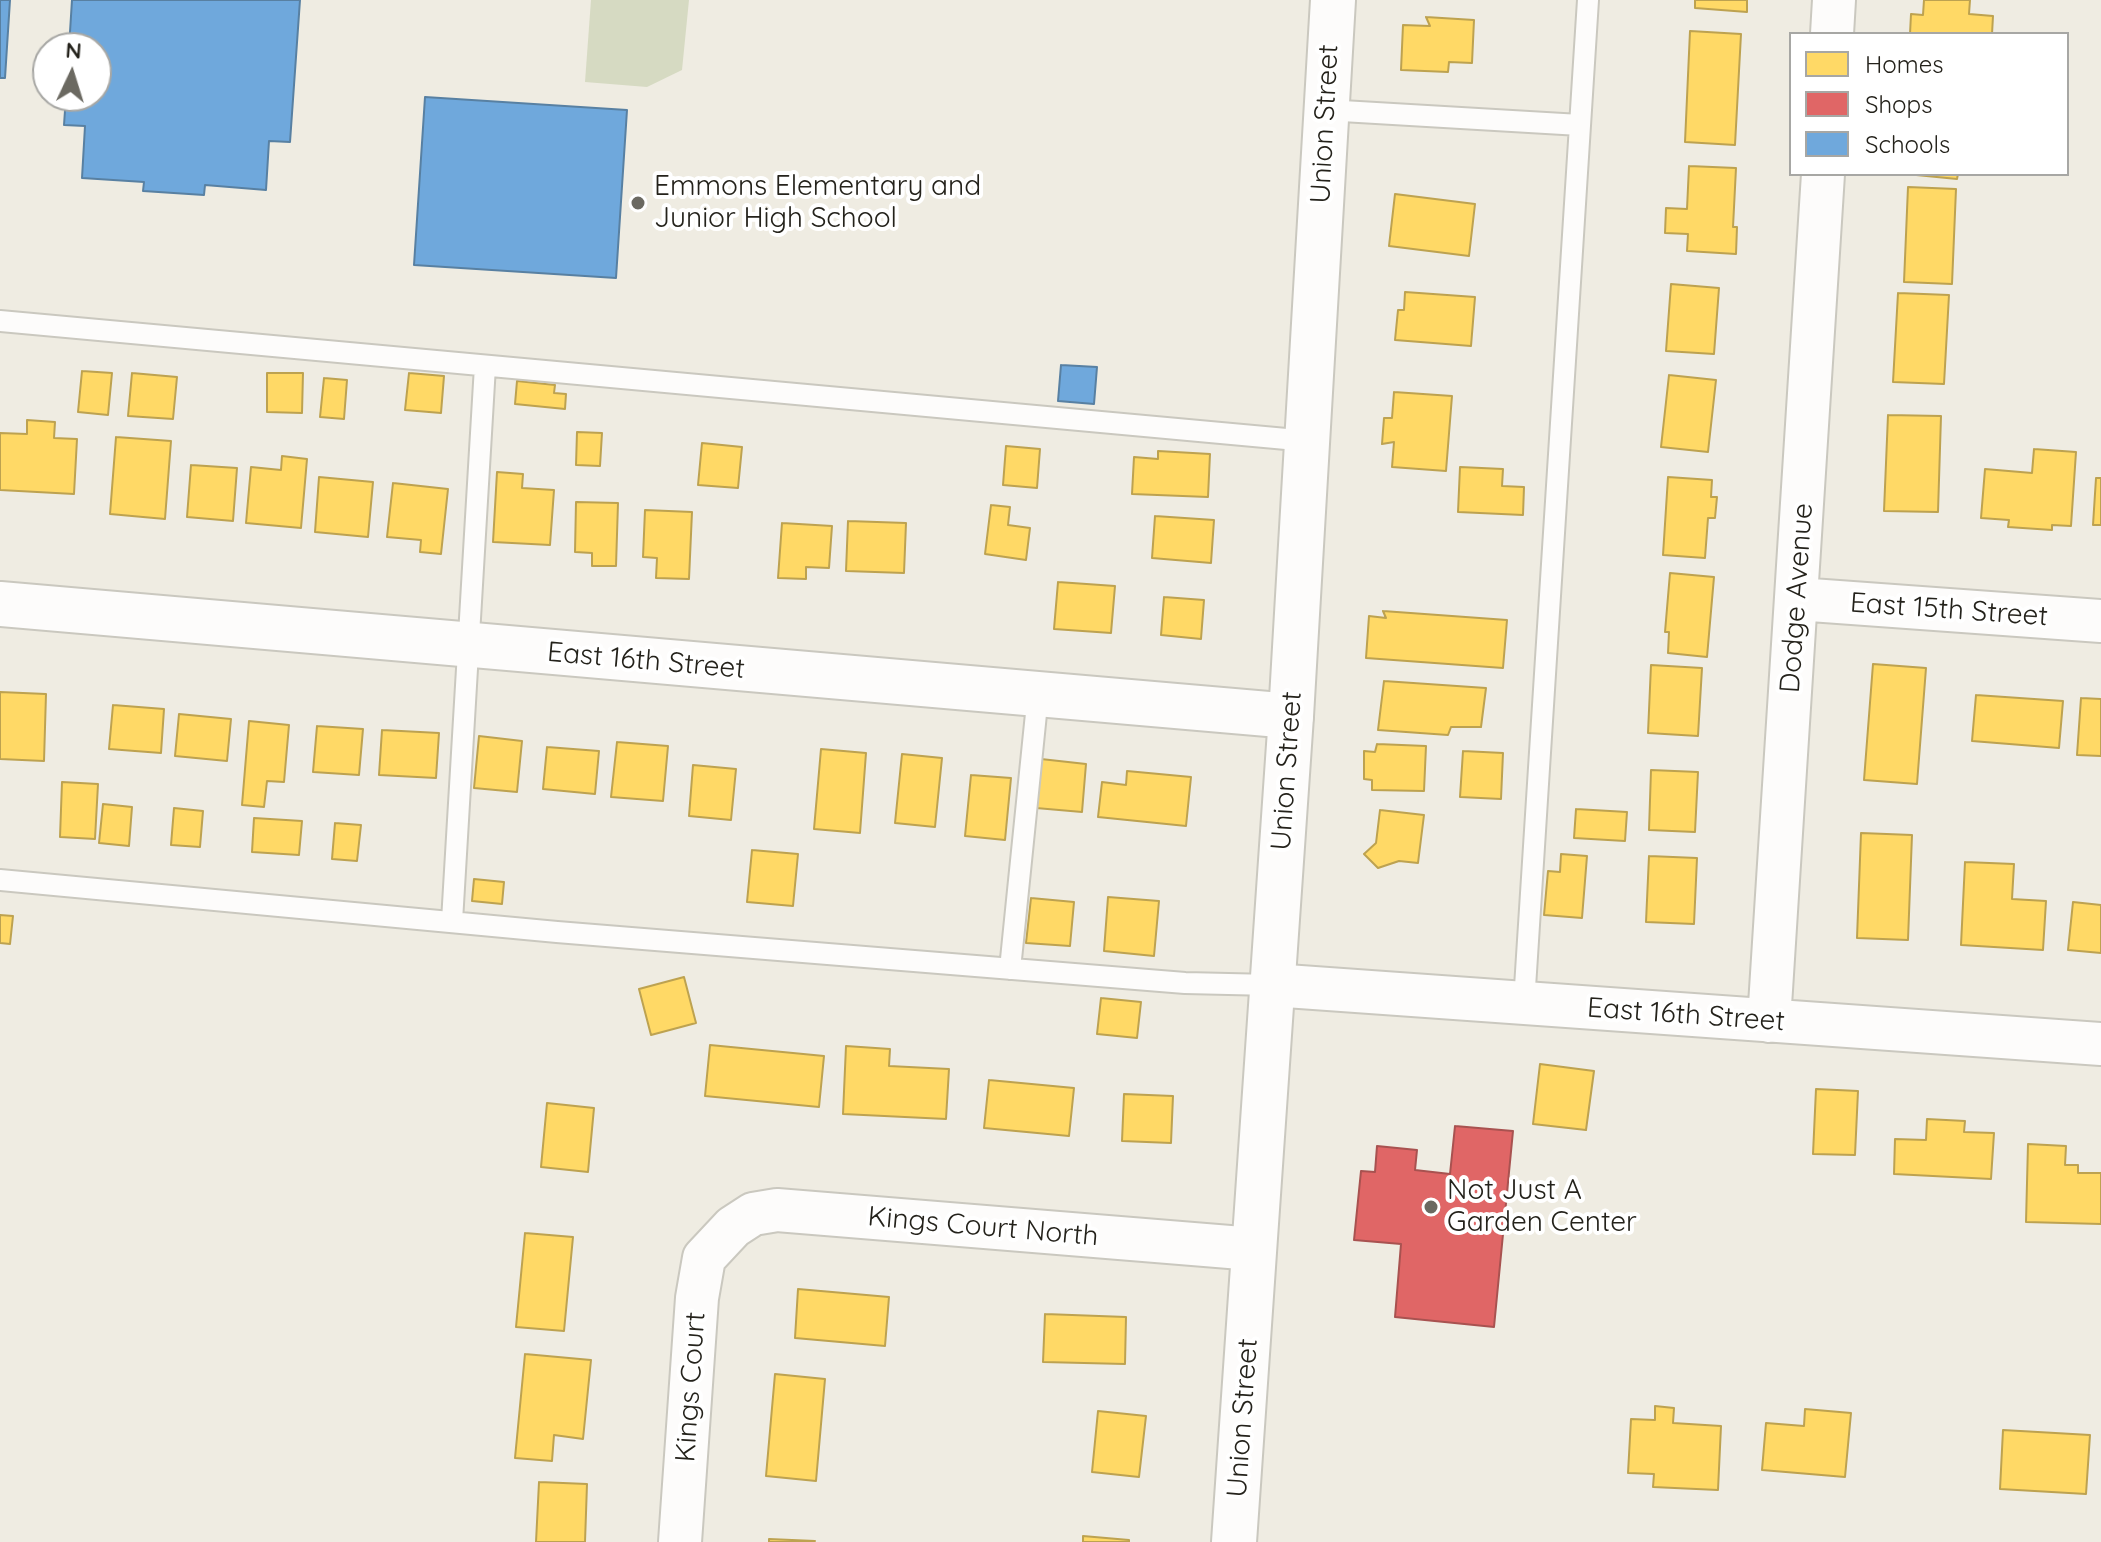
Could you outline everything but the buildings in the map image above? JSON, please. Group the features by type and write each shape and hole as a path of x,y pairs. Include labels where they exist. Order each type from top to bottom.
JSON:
{"main road":[{"name":"Union Street","path":"1234,1542 1291,716 1333,0"},
{"name":"East 16th Street","path":"0,604 1291,716"}],"street":[{"path":"1832,32 1834,0"},
{"name":"Dodge Avenue","path":"1769,1021 1823,176"},
{"name":"East 15th Street","path":"1797,599 2101,621"},
{"name":"East 16th Street","path":"1272,985 2101,1044"},
{"name":"Kings Court North","path":"723,1239 733,1227 753,1214 777,1210 1254,1249"},
{"name":"Kings Court","path":"680,1542 697,1298 704,1258 723,1239"}],"lane":[{"path":"1524,1003 1588,0"},
{"path":"1325,110 1580,125"},
{"path":"0,321 1308,441"},
{"path":"452,921 485,366"},
{"path":"1010,969 1038,694"},
{"path":"0,880 1010,969 1185,983 1272,985"}],"green space":[{"path":"591,0 689,0 682,70 647,87 585,82"}],"place":[{"name":"Emmons Elementary and Junior High School","path":"638,203"},
{"name":"Not Just A Garden Center","path":"1431,1207"}]}
